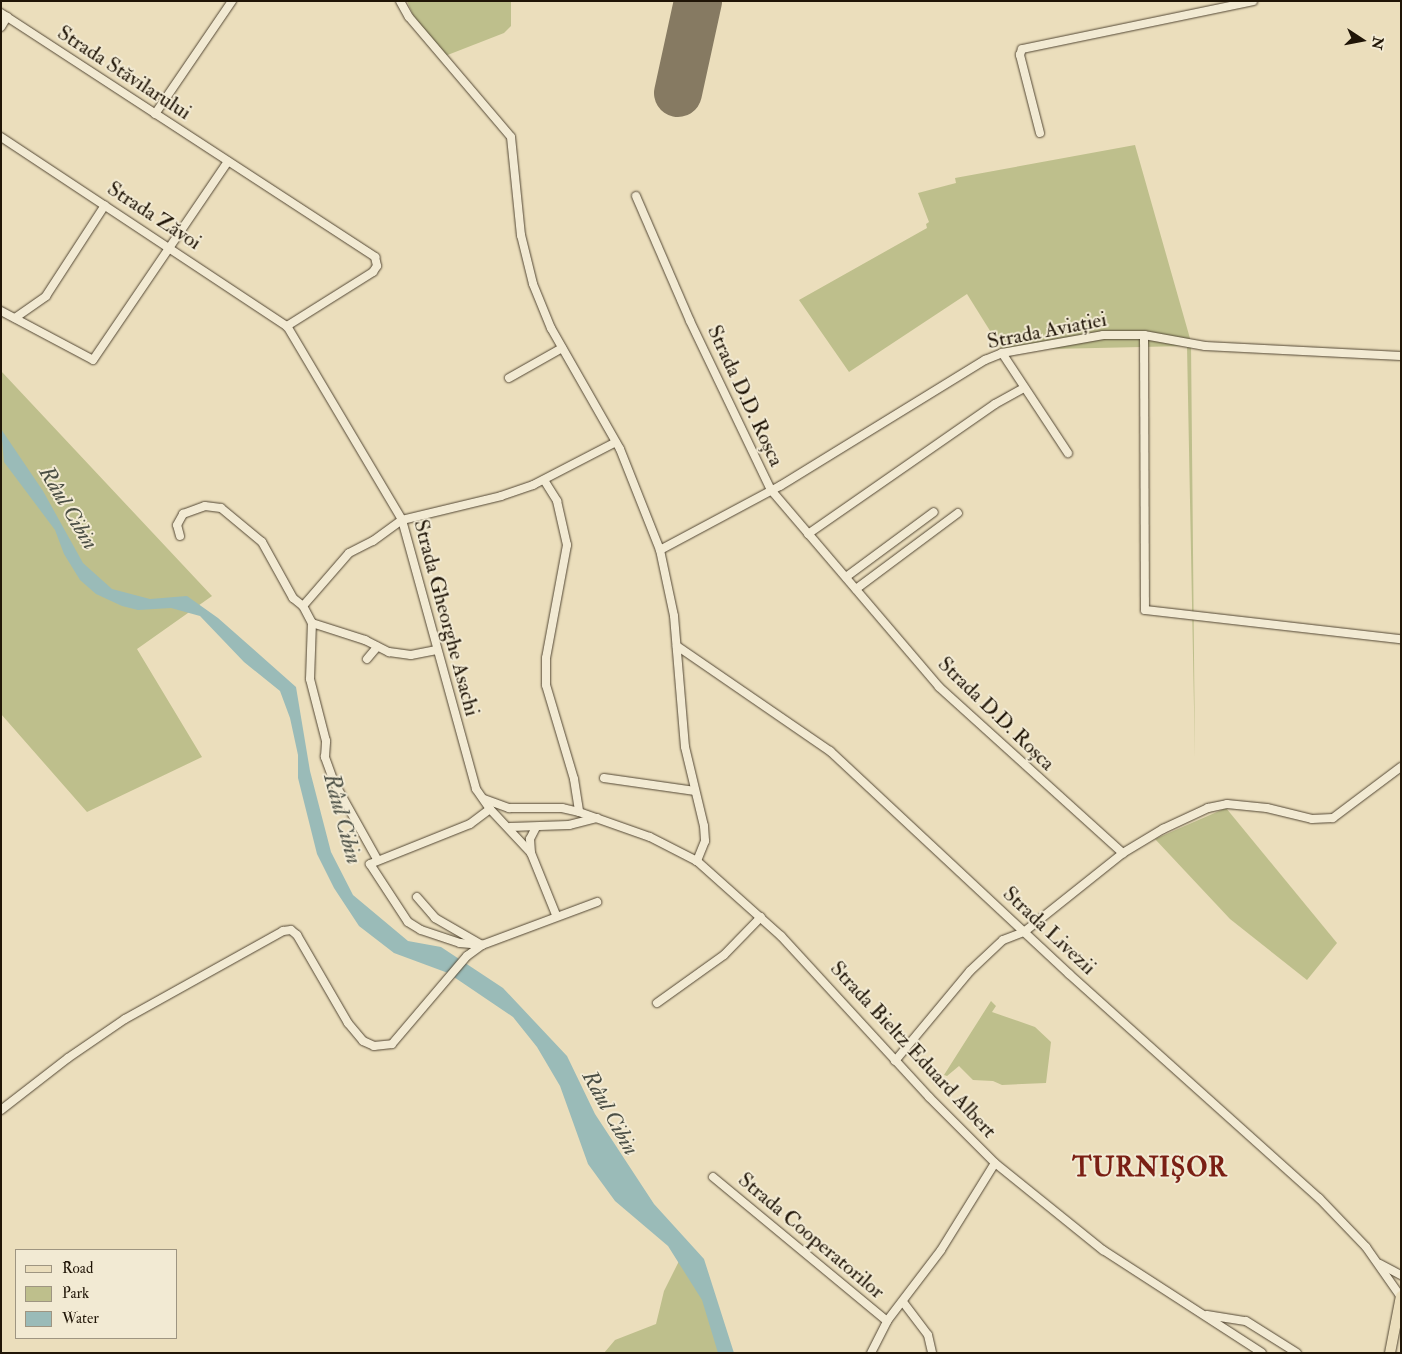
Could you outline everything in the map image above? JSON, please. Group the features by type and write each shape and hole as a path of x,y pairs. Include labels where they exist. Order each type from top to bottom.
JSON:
{"main road":[{"path":"1395,1353 1401,1296"},
{"path":"1390,1353 1398,1317"}],"street":[{"path":"155,114 232,1"},
{"path":"400,1 415,24 511,137 516,204 526,260 541,305 562,348 616,442 638,488 660,550 674,616 685,747 706,836 697,861"},
{"path":"1040,133 1020,55 1022,49 1253,1"},
{"path":"1,27 4,15"},
{"name":"Strada Stăvilarului","path":"4,15 378,261 373,272 287,326"},
{"name":"Strada Zăvoi","path":"1,137 287,326"},
{"path":"1,310 94,360 228,161"},
{"name":"Strada D.D. Roșca","path":"636,196 690,321 771,490 946,694 1123,853"},
{"path":"15,318 35,306 57,282 105,205"},
{"name":"Strada Gheorghe Asachi","path":"287,326 402,520 472,779 480,797 510,827 531,853"},
{"name":"Strada Aviației","path":"660,550 771,490 984,360 1002,353 1103,335 1144,336 1204,346 1401,356"},
{"path":"1144,336 1145,610 1401,639"},
{"path":"509,378 562,348"},
{"path":"1002,353 1068,453"},
{"path":"808,534 994,404 1024,388"},
{"path":"304,606 349,553 374,541 402,520 501,496 544,480 616,442"},
{"path":"544,480 557,501 567,545 546,658 546,685 574,780 579,812"},
{"path":"180,536 179,518 189,510 204,506 221,508 262,542 293,598 304,606 312,623 310,679 326,741 325,757 334,782 377,859"},
{"path":"846,577 934,512"},
{"path":"856,589 958,513"},
{"path":"312,623 378,646 411,655 437,650"},
{"path":"367,659 378,646"},
{"name":"Strada Livezii","path":"677,646 830,751 1024,932 1319,1198 1378,1263 1401,1296"},
{"path":"895,1061 970,971 1003,940 1024,932 1123,853 1163,828 1208,808 1227,804 1267,808 1312,819 1333,818 1401,767"},
{"path":"604,778 695,792"},
{"name":"Strada Bieltz Eduard Albert","path":"480,797 509,808 562,808 579,812 650,837 697,861 761,917 895,1061 995,1163 1103,1250 1262,1353"},
{"path":"482,945 466,944 430,933 408,922 370,864 377,859 470,824 490,809"},
{"path":"510,827 569,825 597,818"},
{"path":"536,827 530,839 531,853 556,915"},
{"path":"418,897 435,918 468,934 482,945"},
{"path":"1,1110 68,1058 125,1019 287,930 297,935 348,1023 363,1041 374,1046 392,1044 446,983 467,956 482,945 556,915 596,902"},
{"path":"657,1003 724,955 761,917"},
{"path":"430,933 435,918"},
{"path":"871,1353 887,1322 941,1250 995,1163"},
{"name":"Strada Cooperatorilor","path":"714,1177 887,1322"},
{"name":"Strada Livezii","path":"1378,1263 1401,1275"},
{"path":"903,1302 928,1334 932,1353"},
{"path":"1202,1314 1246,1321 1297,1353"}],"green space":[{"path":"407,1 511,1 511,26 504,33 445,56 413,15"},
{"path":"1135,145 1191,342 1195,759 1187,346 1002,350 967,294 849,372 799,300 927,228 926,224 929,222 918,193 956,183 955,178"},
{"path":"1,371 212,596 137,649 202,757 87,812 1,714"},
{"path":"1226,808 1337,943 1307,980 1230,919 1155,839"},
{"path":"991,1001 996,1006 992,1012 1035,1027 1051,1042 1046,1083 1002,1085 993,1081 973,1080 959,1066 947,1076 944,1075"},
{"path":"680,1259 712,1307 722,1353 604,1353 615,1340 656,1324 664,1291"}],"water":[{"path":"1,429 43,491 83,563 112,589 150,599 187,596 218,618 296,687 310,771 331,852 353,895 408,941 441,947 503,988 567,1056 595,1114 654,1204 704,1259 734,1353 718,1353 702,1300 668,1246 615,1201 588,1164 560,1086 537,1047 513,1017 448,973 394,953 359,926 334,888 317,854 298,778 298,755 290,718 280,691 244,662 200,616 171,608 138,610 122,606 96,594 80,580 64,554 55,530 4,462"}],"runway":[{"path":"678,93 698,1"}],"district":[{"name":"TURNIȘOR","path":"1150,1169"}],"water label":[{"name":"Râul Cibin","path":"68,508"},
{"name":"Râul Cibin","path":"342,819"},
{"name":"Râul Cibin","path":"610,1113"}]}
